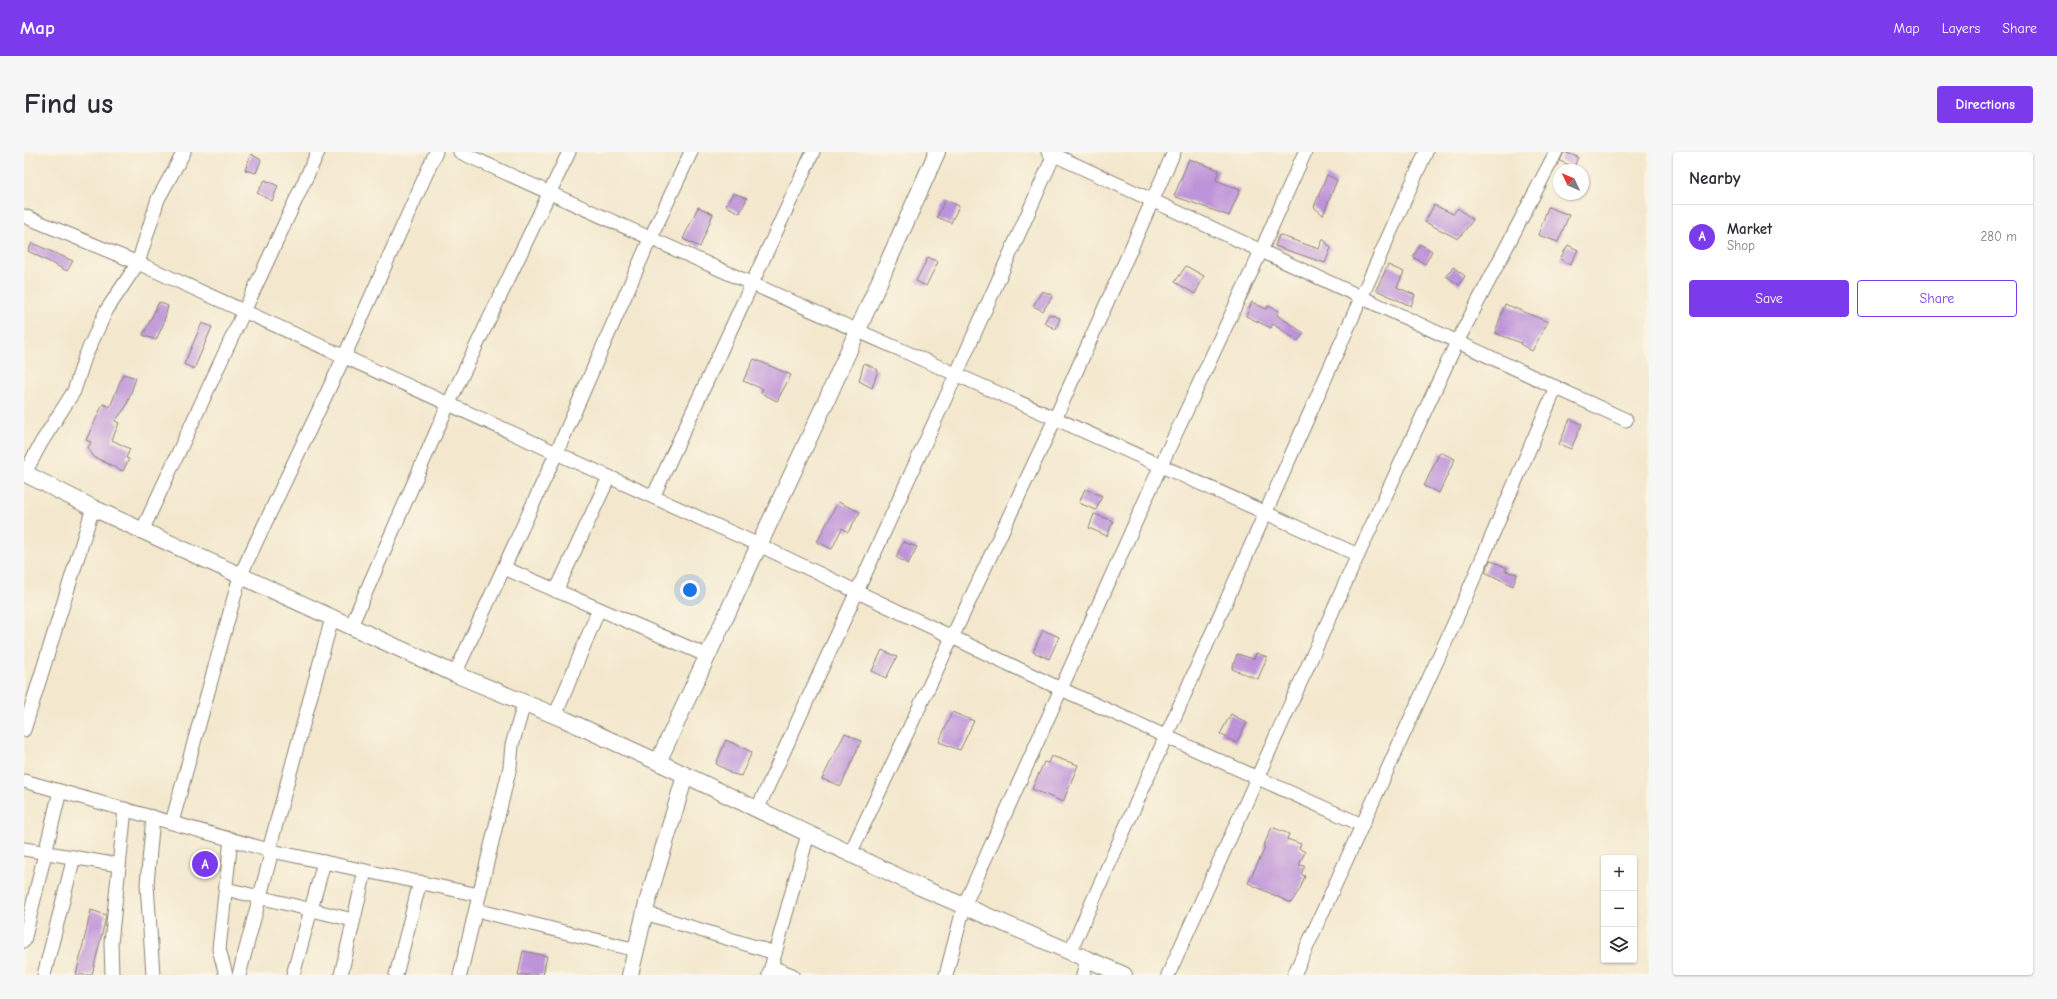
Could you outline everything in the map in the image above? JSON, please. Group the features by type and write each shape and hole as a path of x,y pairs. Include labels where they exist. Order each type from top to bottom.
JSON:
{"street":[{"path":"184,152 158,199 138,263 106,311 86,357 74,391 24,473 93,508 332,618 455,674 555,716 658,762 684,776 964,906 1124,975"},
{"path":"142,530 318,152"},
{"path":"172,822 240,576 344,357 436,152"},
{"path":"460,152 650,239 1161,465 1358,555"},
{"path":"351,626 448,405 569,152"},
{"path":"455,674 556,454 650,239 691,152"},
{"path":"653,497 753,285 813,152"},
{"path":"658,762 857,331 937,152"},
{"path":"850,854 1055,419 1174,152"},
{"path":"946,975 964,906 1161,465 1261,251 1305,152"},
{"path":"1070,952 1360,297 1426,152"},
{"path":"1168,975 1358,555 1457,342 1556,152"},
{"path":"757,810 956,375 1051,153 1626,420"},
{"path":"24,216 138,263 759,545 1061,688 1362,825"},
{"path":"1294,975 1457,615 1556,387"},
{"path":"556,591 609,477"},
{"path":"24,730 93,508"},
{"path":"504,568 708,656"},
{"path":"555,716 599,609"},
{"path":"239,975 332,618"},
{"path":"460,975 510,767 512,745 524,704"},
{"path":"630,975 645,913 684,776"},
{"path":"24,781 125,808 271,851 479,895"},
{"path":"24,941 60,791"},
{"path":"112,975 111,943 125,808"},
{"path":"153,816 147,884 153,975"},
{"path":"792,975 770,971 808,834"},
{"path":"226,975 219,949 231,839"},
{"path":"24,849 119,865"},
{"path":"44,975 74,857"},
{"path":"293,975 324,862"},
{"path":"341,975 365,871"},
{"path":"396,975 420,882"},
{"path":"226,889 310,911 353,920"},
{"path":"476,910 636,950"},
{"path":"645,913 775,953"},
{"path":"1083,975 1087,959"}],"building":[{"path":"1564,152 1578,157 1575,164 1567,164 1560,161"},
{"path":"251,154 261,160 256,173 245,170"},
{"path":"1189,159 1219,170 1216,180 1240,190 1229,216 1174,196"},
{"path":"1327,175 1337,180 1323,215 1314,207"},
{"path":"265,180 278,186 272,201 257,193"},
{"path":"733,193 747,198 740,213 726,206"},
{"path":"945,200 959,206 951,223 937,217"},
{"path":"1434,205 1453,214 1458,208 1473,220 1458,239 1425,222"},
{"path":"698,207 713,214 700,247 683,239"},
{"path":"1548,207 1569,215 1558,242 1538,235"},
{"path":"1279,235 1319,249 1323,239 1331,248 1325,263 1275,246"},
{"path":"32,243 73,261 67,271 28,251"},
{"path":"1420,244 1432,251 1425,264 1413,257"},
{"path":"1568,245 1578,250 1570,265 1560,259"},
{"path":"928,257 938,262 926,286 916,281"},
{"path":"1388,265 1404,272 1397,287 1415,295 1411,306 1376,290"},
{"path":"1186,266 1204,276 1195,294 1175,282"},
{"path":"1453,267 1465,276 1459,285 1446,276"},
{"path":"1042,291 1053,295 1043,311 1033,306"},
{"path":"159,302 168,306 163,325 156,340 143,335"},
{"path":"1252,302 1266,309 1268,306 1279,311 1277,315 1304,333 1298,341 1273,324 1271,328 1246,316"},
{"path":"1505,304 1548,322 1532,351 1520,344 1521,343 1495,333"},
{"path":"1049,314 1060,318 1056,329 1044,323"},
{"path":"202,323 212,327 194,369 184,364"},
{"path":"754,359 791,375 777,401 761,393 763,389 743,381"},
{"path":"864,363 878,370 872,388 859,381"},
{"path":"123,374 136,378 126,407 115,421 119,423 112,440 130,449 126,458 129,459 123,471 94,457 88,448 91,442 86,440 103,404 110,407"},
{"path":"1570,419 1582,424 1571,449 1559,444"},
{"path":"1440,452 1455,459 1439,493 1424,486"},
{"path":"1085,489 1102,496 1096,510 1079,503"},
{"path":"838,502 860,512 848,532 842,528 832,549 817,542"},
{"path":"1094,514 1113,521 1107,536 1089,528"},
{"path":"903,542 917,547 908,564 896,557"},
{"path":"1490,560 1507,568 1505,571 1517,574 1513,586 1485,572"},
{"path":"1043,630 1059,637 1049,659 1033,652"},
{"path":"882,650 897,657 886,678 872,671"},
{"path":"1256,653 1267,657 1258,679 1232,669 1237,654 1254,659"},
{"path":"952,712 974,721 960,750 939,742"},
{"path":"1231,714 1247,723 1236,743 1220,734"},
{"path":"845,733 861,741 841,786 822,779"},
{"path":"726,740 752,752 741,776 729,773 729,771 716,764"},
{"path":"1051,756 1078,765 1063,802 1032,789 1044,762 1048,763"},
{"path":"1272,827 1289,834 1287,839 1301,844 1299,848 1305,852 1299,865 1305,866 1301,874 1305,876 1300,889 1291,903 1248,883 1265,848 1263,847"},
{"path":"91,910 106,915 105,921 92,975 76,975"},
{"path":"523,951 547,956 543,975 518,975"}],"place":[{"name":"Market","path":"205,864"}]}
